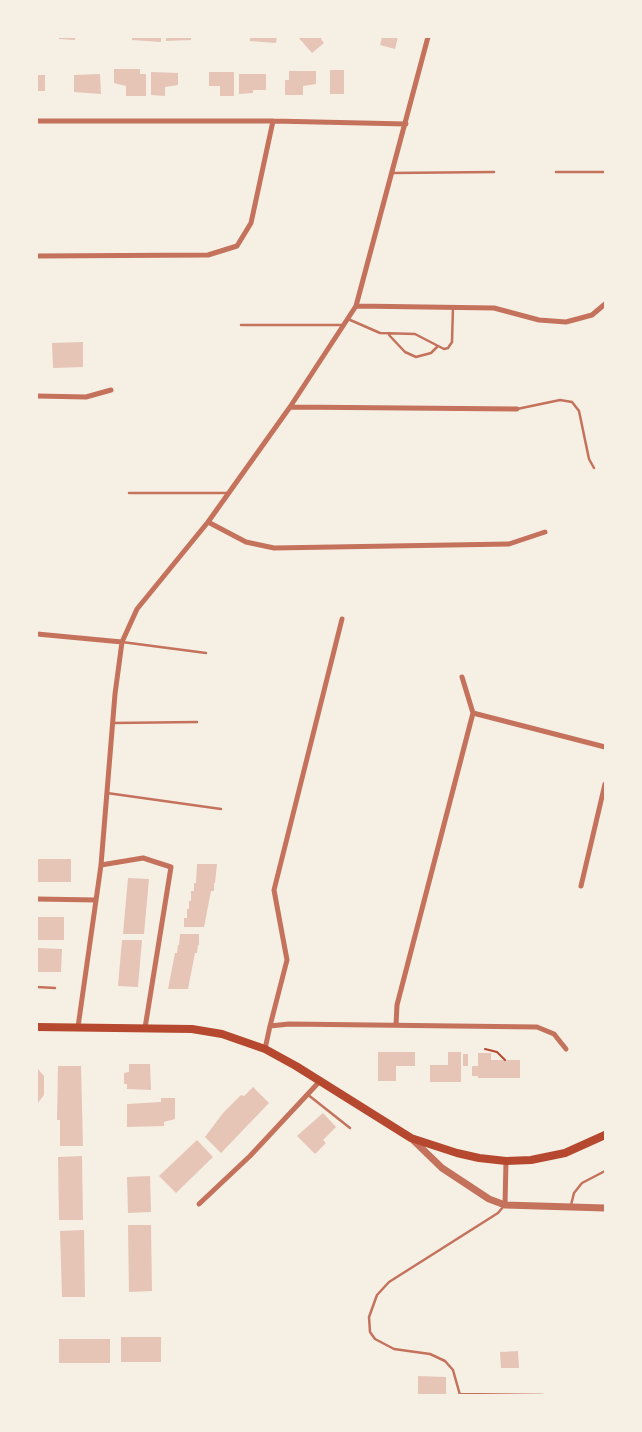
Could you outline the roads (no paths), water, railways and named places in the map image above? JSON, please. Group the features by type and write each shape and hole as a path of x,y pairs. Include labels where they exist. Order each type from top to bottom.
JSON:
{"main road":[{"path":"37,1027 192,1029 222,1034 265,1049 411,1138 457,1153 506,1161 531,1160 565,1153 605,1135"}],"street":[{"path":"78,1027 101,865 122,642 137,609 208,522 290,407 356,306 428,37"},
{"path":"37,121 406,124"},
{"path":"37,256 208,255 237,246 251,223 273,121"},
{"path":"356,306 494,308 539,320 566,322 592,315 605,304"},
{"path":"37,396 86,397 111,390"},
{"path":"290,407 517,409"},
{"path":"208,522 246,542 274,548 509,544 545,532"},
{"path":"265,1049 287,960 274,890 342,619"},
{"path":"37,634 122,642"},
{"path":"396,1025 397,1005 473,713 463,677"},
{"path":"473,713 605,747"},
{"path":"580,886 605,785"},
{"path":"101,865 143,858 171,867 145,1028"},
{"path":"37,898 96,900"},
{"path":"270,1027 289,1024 537,1027 554,1034 566,1049"},
{"path":"199,1204 250,1156 320,1081"},
{"path":"411,1138 442,1168 488,1199 505,1205 605,1208"},
{"path":"505,1205 506,1161"}],"lane":[{"path":"392,173 494,172"},
{"path":"556,172 605,172"},
{"path":"348,319 380,333 415,334 437,347 448,348 452,342 453,307"},
{"path":"241,325 343,326"},
{"path":"388,334 410,355 422,356 437,347"},
{"path":"517,409 560,400 572,402 579,411 589,459 594,468"},
{"path":"129,493 228,493"},
{"path":"122,642 206,653"},
{"path":"113,723 197,722"},
{"path":"107,793 221,809"},
{"path":"37,988 55,988"},
{"path":"307,1094 350,1128"},
{"path":"570,1208 574,1193 582,1183 605,1171"},
{"path":"505,1205 498,1213 389,1282 377,1295 369,1317 370,1332 375,1339 394,1349 430,1354 445,1361 453,1370 460,1395 544,1395"}]}
